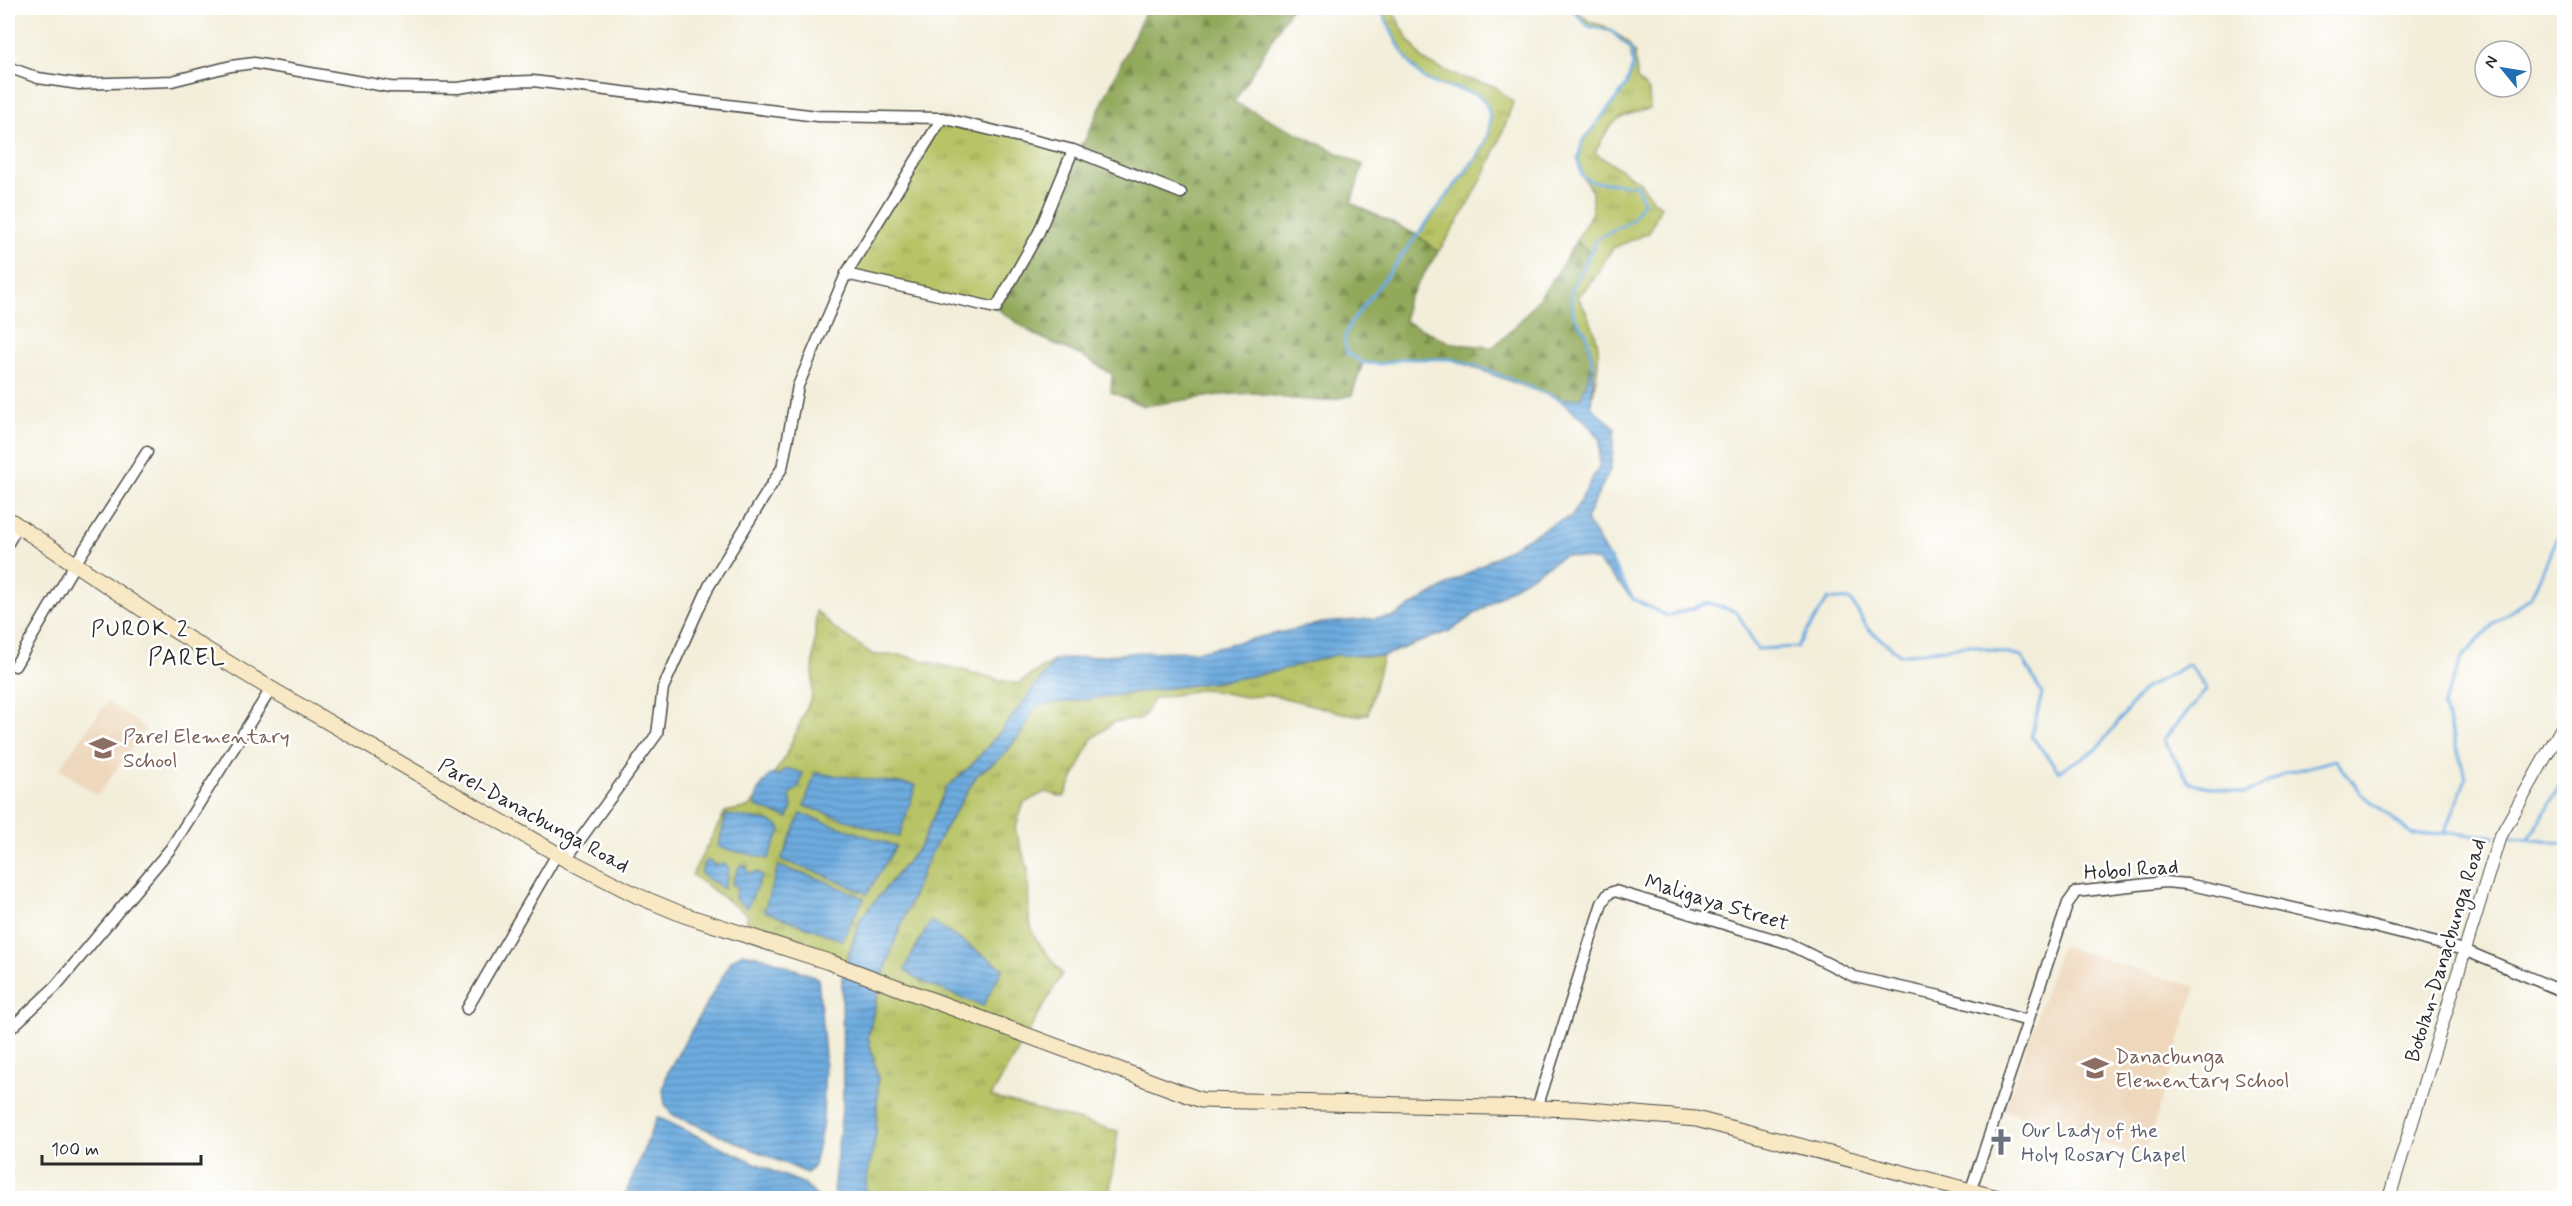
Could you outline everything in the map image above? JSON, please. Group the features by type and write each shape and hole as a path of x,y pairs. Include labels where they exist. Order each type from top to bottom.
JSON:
{"main road":[{"name":"Parel-Danacbunga Road","path":"13,522 169,627 271,689 562,857 638,896 684,915 829,962 1201,1100 1537,1108 1696,1119 1998,1198"}],"street":[{"path":"8,67 38,78 79,84 172,81 231,66 254,63 390,87 458,88 498,82 533,81 817,116 942,118 1073,150 1181,194"},
{"path":"466,1009 562,857 657,734 663,688 709,586 782,468 798,386 846,274 942,118"},
{"path":"846,274 996,308 1039,232 1073,150"},
{"path":"15,666 75,564 147,452"},
{"path":"8,543 13,522"},
{"path":"8,1031 55,987 171,848 271,689"},
{"name":"Botolan-Danacbunga Road","path":"2389,1198 2463,950 2499,839 2565,724"},
{"name":"Hobol Road","path":"1970,1192 2068,903 2072,896 2082,890 2165,882 2187,884 2355,922 2463,950 2565,992"},
{"name":"Maligaya Street","path":"1537,1108 1602,903 1608,894 1616,891 1787,943 1855,976 1940,996 2028,1021"}],"shaded area":[{"name":"Parel Elementary School","path":"108,701 146,729 97,796 59,768"},
{"name":"Danacbunga Elementary School","path":"2061,946 2196,987 2144,1158 2004,1110"}],"green space":[{"path":"1147,8 1291,8 1234,102 1363,165 1351,203 1417,235 1438,252 1406,302 1405,321 1453,344 1493,347 1518,324 1539,298 1576,241 1590,253 1571,292 1574,316 1587,334 1594,362 1581,398 1558,399 1451,359 1403,359 1381,364 1363,363 1352,395 1326,401 1292,399 1255,393 1220,395 1144,406 1111,392 1112,374 1082,356 1035,335 996,308 1039,232 1073,150 1084,142"},
{"path":"1380,8 1391,8 1423,60 1457,76 1494,86 1513,102 1482,180 1438,252 1417,235 1481,150 1489,129 1489,112 1485,103 1478,96 1428,81 1420,75 1402,52"},
{"path":"1571,8 1590,22 1604,26 1627,41 1635,54 1637,79 1649,91 1650,109 1629,114 1615,122 1595,153 1640,182 1652,199 1661,206 1649,233 1613,248 1593,280 1578,297 1598,344 1598,366 1593,395 1593,362 1587,334 1574,316 1571,292 1590,253 1576,241 1592,212 1592,191 1582,176 1578,160 1582,142 1626,86 1633,65 1630,49 1611,31 1588,26"},
{"path":"942,118 1073,150 1039,232 996,308 846,274"},
{"path":"816,611 834,628 874,655 901,655 1017,684 1055,660 1002,730 971,766 946,788 921,845 861,918 843,967 743,934 748,915 692,875 725,812 750,807 783,761 812,696"},
{"path":"1335,655 1383,656 1368,714 1354,716 1273,695 1246,697 1203,689 1153,699 1142,719 1114,722 1092,739 1064,797 1045,792 1024,803 1015,829 1028,869 1029,918 1034,936 1062,974 991,1097 1118,1131 1109,1198 874,1198 865,1188 876,1134 878,1078 868,1037 881,981 925,865 944,830 977,775 1003,756 1022,732 1036,705 1223,681 1273,672"}],"water":[{"path":"1594,362 1591,407 1615,427 1611,468 1586,519 1633,599 1597,561 1565,555 1518,584 1452,630 1383,656 1335,655 1273,672 1223,681 1036,706 1022,732 1003,756 977,775 925,865 893,946 878,992 868,1037 878,1078 876,1134 865,1188 874,1198 838,1198 833,1191 843,1101 842,978 861,918 921,845 946,788 971,766 1002,730 1055,660 1139,652 1199,651 1322,623 1393,617 1550,525 1572,516 1599,466 1600,440 1586,422 1558,399 1581,398"},
{"path":"789,769 803,773 799,787 790,794 792,807 788,818 756,807 757,792 770,775 780,775 783,770"},
{"path":"815,773 916,785 899,837 804,806"},
{"path":"801,814 896,846 867,894 822,874 781,860"},
{"path":"726,815 768,821 779,826 781,830 768,859 718,847"},
{"path":"709,861 714,865 724,863 729,868 724,889 701,874 704,862"},
{"path":"742,865 748,867 746,870 749,873 758,872 762,876 747,908 735,899 737,887 732,884"},
{"path":"778,866 823,880 864,898 842,940 764,911"},
{"path":"931,921 1003,968 983,1006 925,983 905,971 910,957"},
{"path":"742,953 764,957 818,978 825,1056 823,1122 814,1166 807,1173 673,1115 665,1105 663,1089 668,1071 732,960"},
{"path":"657,1117 805,1184 818,1198 624,1198"}],"waterway":[{"path":"1380,8 1402,52 1420,75 1428,81 1478,96 1485,103 1489,112 1490,124 1478,155 1350,324 1344,338 1347,353 1363,363 1381,364 1403,359 1451,359 1476,366 1562,400"},
{"path":"1571,8 1588,26 1611,31 1631,49 1633,65 1626,86 1582,142 1578,160 1582,176 1593,182 1636,185 1644,201 1631,221 1597,239 1571,292 1574,316 1587,334 1593,366"},
{"path":"2445,833 2466,778 2443,705 2462,658 2494,623 2531,597 2564,523"},
{"path":"1605,557 1610,558 1633,599 1667,616 1709,603 1737,612 1757,649 1797,647 1828,599 1851,600 1868,629 1901,655 1970,645 2022,657 2042,694 2031,736 2059,771 2096,750 2144,689 2189,664 2207,689 2163,740 2190,783 2245,794 2286,773 2336,760 2362,794 2413,835 2445,833 2495,836"},
{"path":"2529,839 2561,783 2564,783"},
{"path":"2505,837 2564,843"}],"place":[{"name":"Parel Elementary School","path":"103,748"},
{"name":"Danacbunga Elementary School","path":"2095,1068"},
{"name":"Our Lady of the Holy Rosary Chapel","path":"2001,1142"}],"district":[{"name":"PUROK 2","path":"140,628"},
{"name":"PAREL","path":"187,657"}]}
